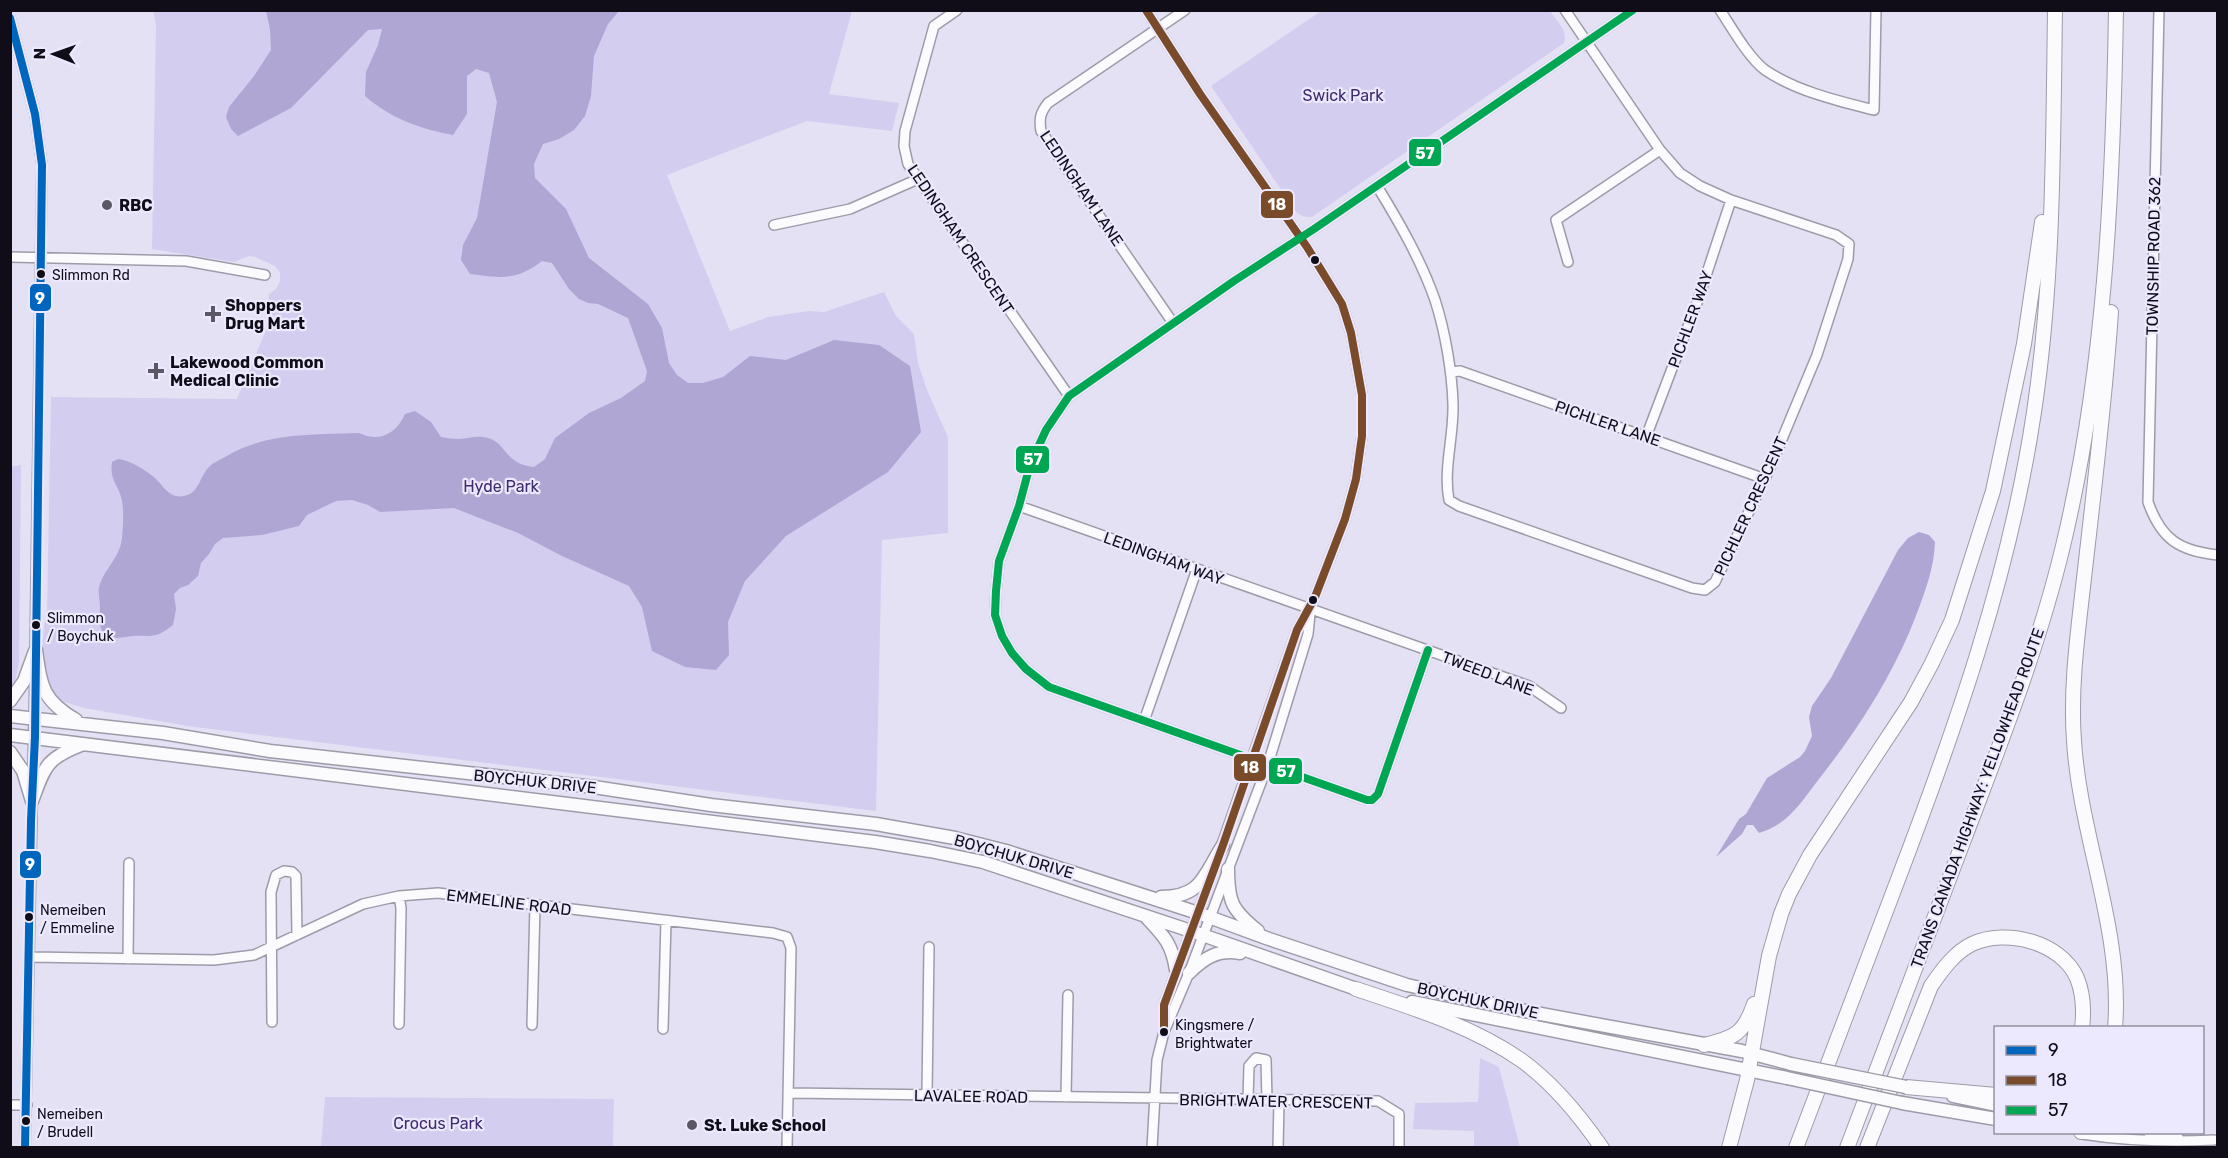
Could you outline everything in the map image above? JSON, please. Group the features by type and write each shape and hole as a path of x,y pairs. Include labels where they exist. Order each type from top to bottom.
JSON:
{"highway":[{"path":"1796,1148 1943,762 1984,631 2008,540 2034,413 2041,354 2050,233 2055,10"},
{"name":"TRANS CANADA HIGHWAY: YELLOWHEAD ROUTE","path":"1847,1148 2014,707 2063,545 2090,405 2102,321 2110,212 2116,10"},
{"path":"1704,1045 1738,1034 1745,1026 1781,914 1800,872 1911,702 1952,620 1994,491 2017,386 2040,243 2055,65"},
{"path":"2115,68 2119,209 2109,350 2076,659 2073,718 2078,776 2111,953 2116,997 2115,1026"},
{"path":"1867,1148 1927,993 1943,968 1970,945 1985,939 2016,939 2035,943 2051,950 2077,977 2088,996 2090,1026"},
{"path":"1729,1148 1749,1070 1769,956"},
{"path":"2077,977 2084,1013 2082,1026"},
{"path":"1356,989 1428,1013 1497,1045 1522,1061 1564,1100 1585,1123 1602,1148"},
{"path":"1906,1087 1994,1095"}],"main road":[{"path":"10,701 24,681 36,650"},
{"path":"36,650 40,683 45,693 62,712 82,723"},
{"name":"BOYCHUK DRIVE","path":"10,716 163,733 270,751 594,787 711,805 876,824 955,838 1006,851 1150,897 1407,985 1530,1012 1752,1054 1994,1105"},
{"name":"BOYCHUK DRIVE","path":"10,735 874,842 930,851 983,862 1356,989 1441,1009 1902,1103 1994,1119"},
{"path":"32,801 49,761 60,753 83,744"},
{"path":"10,752 23,771 32,801"},
{"path":"1150,897 1175,897 1188,894 1197,888 1222,845"},
{"path":"1228,869 1228,894 1235,908 1246,921 1269,939"},
{"path":"1144,915 1170,945 1176,970"},
{"path":"1189,973 1205,957 1220,952 1265,957"}],"street":[{"name":"LEDINGHAM CRESCENT","path":"957,10 934,26 910,105 904,146 908,164 1069,396"},
{"path":"1146,10 1200,94 1301,237 1342,304 1358,363 1362,394 1362,436 1356,478 1345,519 1310,609 1297,630 1198,913 1189,973 1164,1032 1157,1060 1153,1098 1152,1148"},
{"path":"1159,28 1185,10"},
{"name":"PICHLER CRESCENT","path":"1377,186 1408,239 1435,301 1451,372 1453,405 1447,488 1449,500 1460,506 1692,588 1705,590 1715,582 1765,479 1817,354 1848,259 1849,244 1836,235 1731,200 1700,186 1680,173 1660,150 1565,10"},
{"path":"1428,650 1378,794 1372,800 1355,796 1049,687 1026,669 1012,653 1002,636 996,615 999,561 1019,506 1030,465 1046,430 1069,396 1633,10"},
{"path":"1720,10 1743,44 1764,69 1791,83 1842,102 1874,110 1876,10"},
{"name":"TOWNSHIP ROAD 362","path":"2159,10 2148,502 2153,517 2173,542 2188,550 2217,555"},
{"path":"10,18 35,114 42,165 35,737 25,1148"},
{"name":"LEDINGHAM LANE","path":"1159,28 1048,103 1039,121 1041,131 1173,323"},
{"path":"1568,262 1556,220 1660,150"},
{"path":"774,225 850,209 918,179"},
{"name":"PICHLER WAY","path":"1646,437 1698,300 1731,200"},
{"path":"10,257 186,261 265,275"},
{"name":"PICHLER LANE","path":"1451,372 1460,371 1765,479"},
{"name":"LEDINGHAM WAY","path":"1019,506 1310,609"},
{"path":"1144,721 1197,569"},
{"path":"1164,1032 1164,1005 1176,970 1196,933 1210,917 1268,764 1308,634 1310,609"},
{"name":"TWEED LANE","path":"1310,609 1529,686 1561,708"},
{"path":"128,959 129,863"},
{"path":"272,1022 273,882 276,875 284,871 292,872 296,876 297,935"},
{"name":"EMMELINE ROAD","path":"30,957 214,960 254,955 363,904 399,896 438,893 772,933 787,937 792,948 787,1148"},
{"path":"399,896 401,908 399,1024"},
{"path":"532,1025 535,905"},
{"path":"663,1029 666,921"},
{"path":"927,1095 928,947"},
{"path":"1066,1097 1068,995"},
{"path":"1248,1100 1249,1066 1256,1058 1266,1060 1267,1100"},
{"name":"LAVALEE ROAD","path":"789,1093 1153,1098"},
{"name":"BRIGHTWATER CRESCENT","path":"1153,1098 1378,1101 1399,1114 1399,1148"},
{"path":"1278,1148 1279,1101"},
{"path":"10,1105 27,1105"},
{"path":"2087,1134 2132,1140 2176,1142 2216,1140"},
{"path":"2165,1134 2216,1140"}],"green space":[{"name":"Hyde Park","path":"153,11 852,11 829,94 899,103 892,131 807,121 667,175 730,331 768,317 809,311 824,312 884,292 896,316 914,334 918,363 927,390 948,437 948,533 882,540 876,811 187,726 84,708 54,699 45,677 43,654 47,614 51,397 237,399 266,330 269,294 276,289 280,281 280,273 275,266 255,257 249,256 234,262 152,249 156,25"},
{"name":"Swick Park","path":"1321,11 1550,11 1561,26 1565,38 1564,43 1312,217 1305,217 1297,213 1211,86"},
{"path":"21,465 19,663 15,681 11,687 10,467"},
{"path":"1480,1058 1499,1067 1520,1147 1474,1147 1474,1131 1413,1129 1415,1103 1478,1102"},
{"name":"Crocus Park","path":"325,1097 614,1099 613,1147 321,1147"}],"shaded area":[{"path":"266,11 619,11 608,24 594,56 591,96 585,116 574,130 559,139 543,144 534,164 535,178 566,209 589,258 648,304 662,328 669,363 677,375 688,383 703,383 723,377 750,356 786,360 834,340 879,345 910,366 921,432 888,472 786,536 745,581 728,622 729,655 716,670 685,667 652,651 642,607 629,586 518,533 454,508 380,512 352,500 336,501 307,515 299,526 262,535 223,538 215,544 201,563 198,576 174,594 176,609 173,625 166,630 150,636 117,638 110,637 102,631 99,587 119,551 122,538 122,501 111,468 112,462 118,459 133,463 146,471 170,493 184,496 196,488 206,470 212,465 257,443 307,435 359,433 380,437 397,427 405,414 415,411 431,422 441,437 488,438 499,444 517,462 534,467 545,459 555,438 589,413 621,398 645,381 647,371 628,318 598,304 579,299 569,289 552,263 542,261 524,272 500,277 470,274 461,260 463,245 477,218 497,102 489,73 476,69 467,76 467,114 453,135 417,126 385,111 365,96 366,72 378,45 382,29 368,30 291,108 238,136 231,129 226,117 229,107 271,50"},
{"path":"1919,532 1929,535 1935,542 1929,578 1898,658 1862,720 1794,811 1778,824 1759,833 1753,825 1747,825 1742,834 1716,857 1739,819 1746,814 1767,778 1800,757 1805,751 1812,736 1809,717 1812,706 1831,678 1898,550 1908,538"}],"transit line":[{"name":"18","path":"1146,10 1200,94 1307,247 1342,304 1351,333 1362,395 1362,436 1356,479 1345,519 1315,597 1297,630 1223,845 1164,1005 1164,1032"},
{"name":"57","path":"1428,650 1378,794 1372,800 1367,800 1049,687 1026,669 1012,653 1002,636 995,615 999,561 1019,506 1030,465 1046,430 1069,396 1633,10"},
{"name":"9","path":"10,18 35,114 42,165 35,737 31,821 25,1148"}],"place":[{"name":"RBC","path":"107,205"},
{"name":"Slimmon Rd","path":"41,274"},
{"name":"Shoppers Drug Mart","path":"213,314"},
{"name":"Lakewood Common Medical Clinic","path":"156,371"},
{"name":"Slimmon / Boychuk","path":"36,625"},
{"name":"Nemeiben / Emmeline","path":"29,917"},
{"name":"Kingsmere / Brightwater","path":"1164,1032"},
{"name":"Nemeiben / Brudell","path":"26,1121"},
{"name":"St. Luke School","path":"692,1125"}]}
